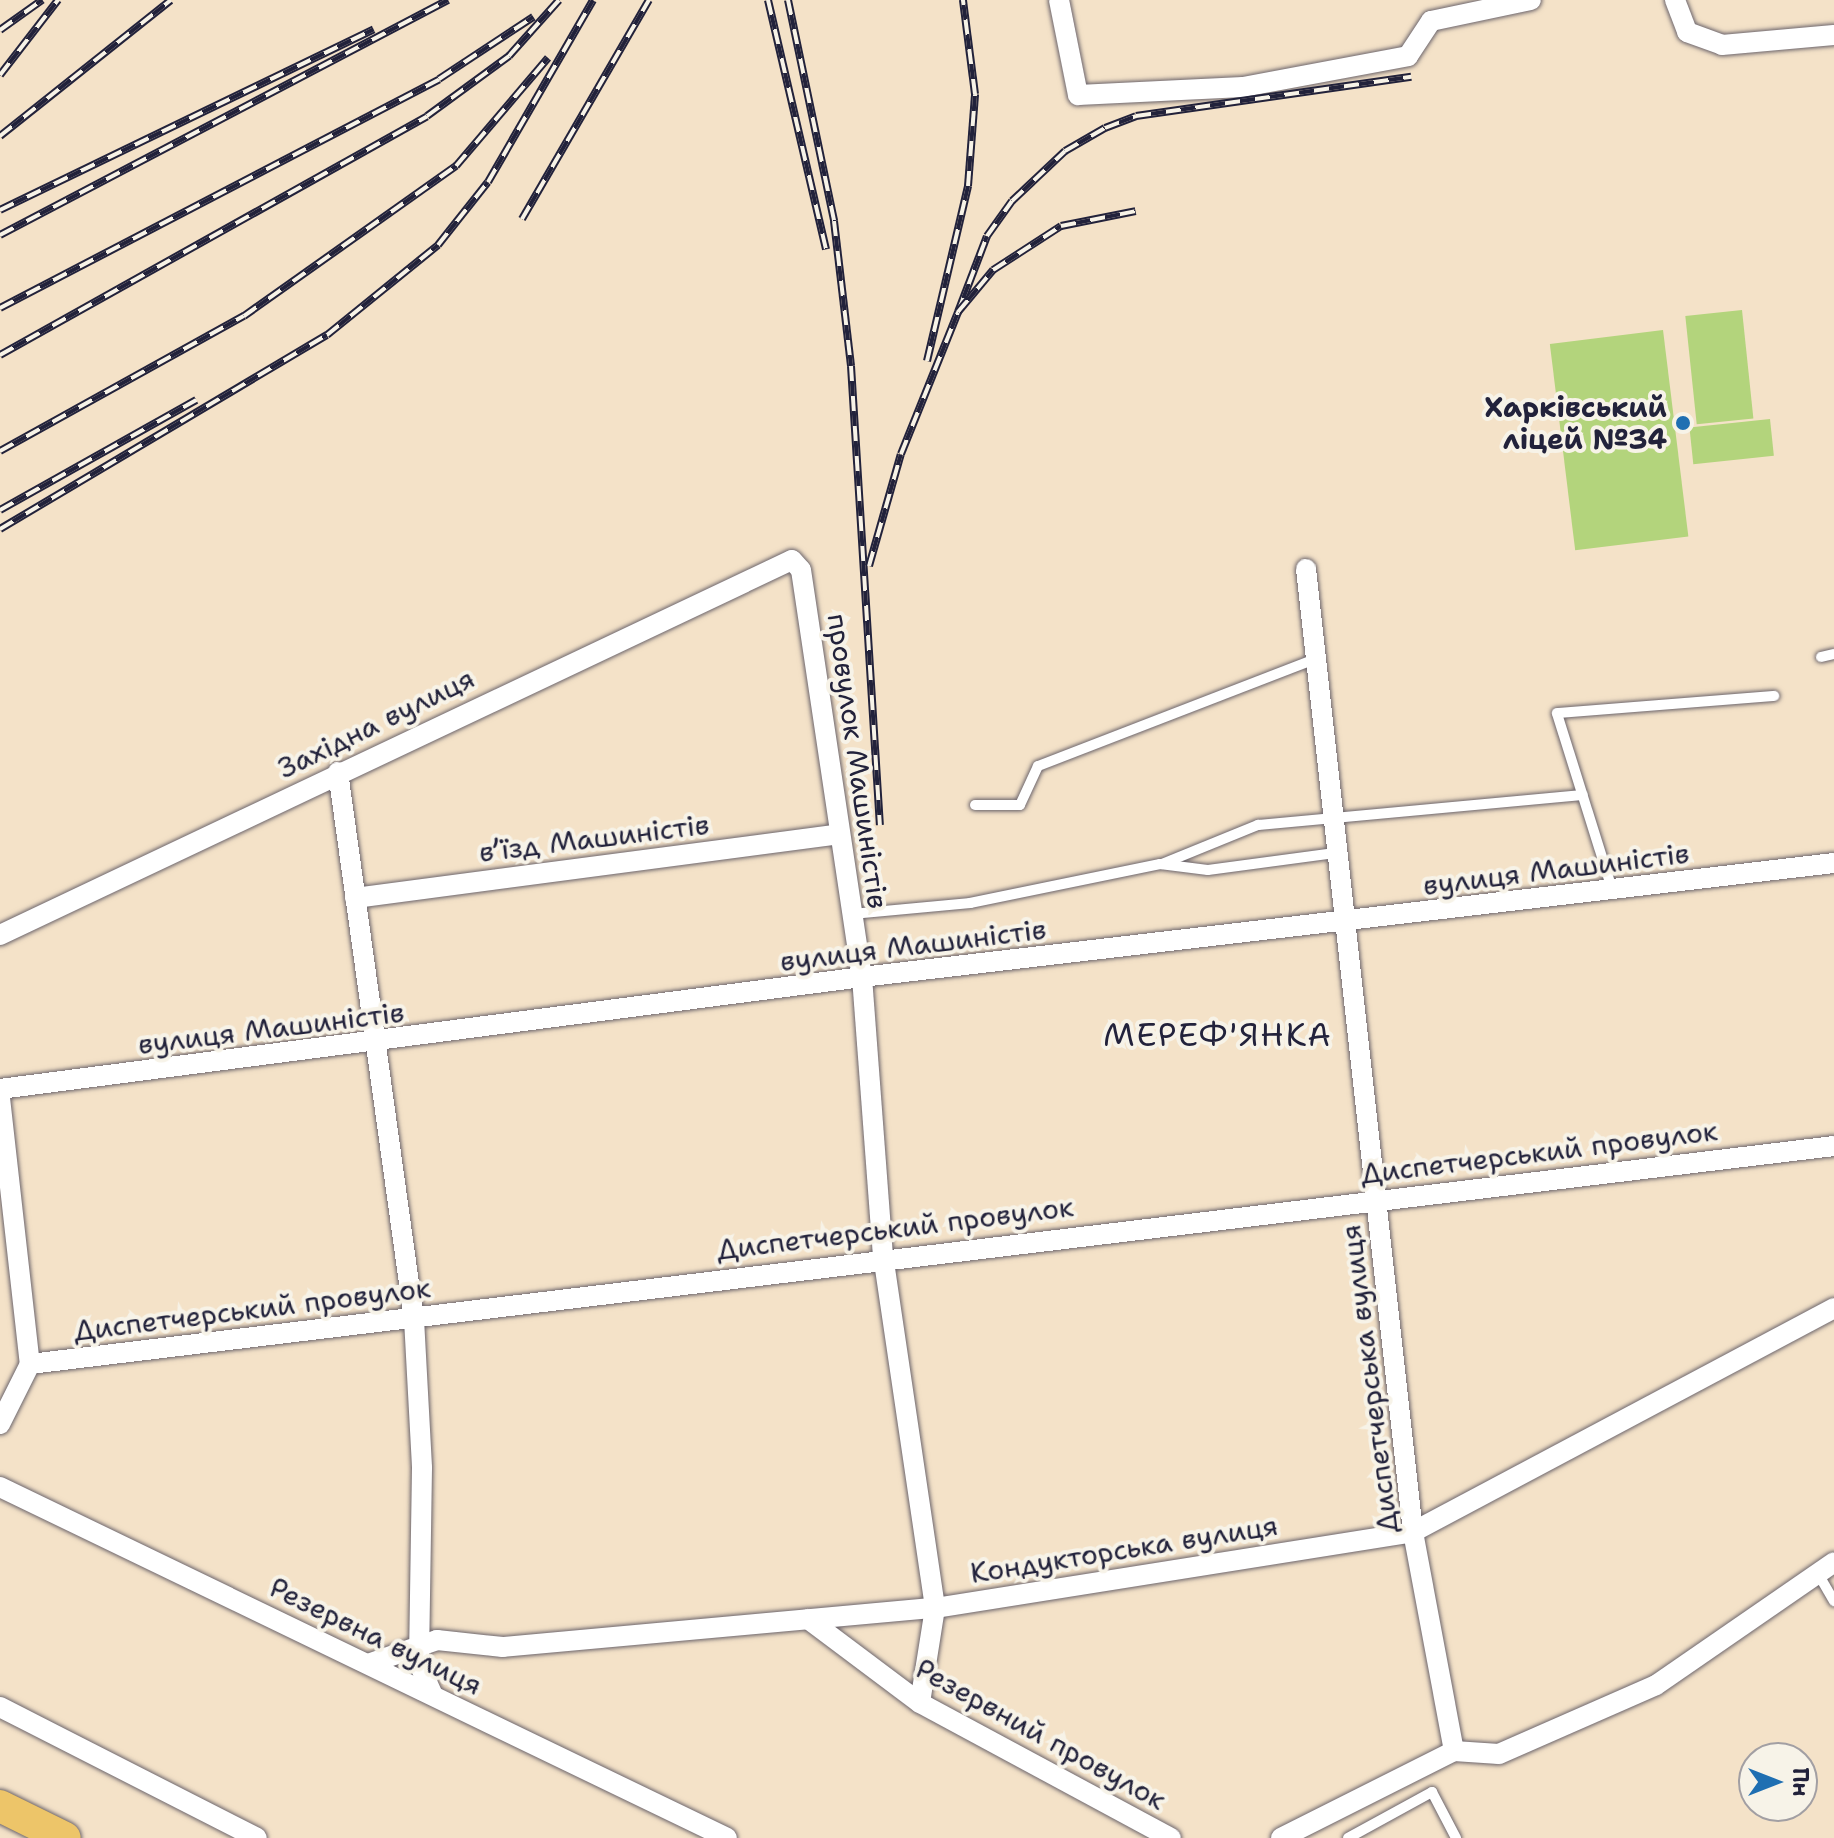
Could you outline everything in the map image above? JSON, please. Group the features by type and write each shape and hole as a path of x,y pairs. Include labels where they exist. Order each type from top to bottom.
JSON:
{"highway":[{"path":"0,1806 55,1836"}],"street":[{"path":"1059,0 1078,95 1243,87 1408,56 1431,21 1531,0"},
{"path":"1675,0 1687,32 1722,45 1834,35"},
{"name":"провулок Машиністів","path":"776,563 792,560 801,570 862,977 883,1255 935,1608 920,1703"},
{"name":"Західна вулиця","path":"0,935 776,563"},
{"name":"Диспетчерська вулиця","path":"1306,569 1342,925 1413,1532 1454,1751"},
{"path":"338,772 414,1319 420,1646 432,1693"},
{"name":"в’їзд Машиністів","path":"355,898 840,834"},
{"name":"вулиця Машиністів","path":"0,1089 375,1044 862,977 1342,925 1834,863"},
{"path":"0,1098 30,1364 0,1424"},
{"name":"Диспетчерський провулок","path":"30,1364 414,1319 883,1255 1834,1146"},
{"name":"Кондукторська вулиця","path":"371,1663 437,1640 503,1647 935,1608 1413,1532 1834,1308"},
{"name":"Резервна вулиця","path":"0,1487 371,1663 727,1838"},
{"path":"1281,1838 1454,1751 1499,1754 1656,1685 1827,1569"},
{"name":"Резервний провулок","path":"808,1619 920,1703 1171,1838"},
{"path":"0,1707 257,1838"}],"lane":[{"path":"1821,657 1834,654"},
{"path":"975,805 1020,805 1038,766 1316,659"},
{"path":"1612,889 1557,713 1774,696"},
{"path":"852,914 970,903 1160,864 1258,825 1583,795"},
{"path":"1160,864 1208,870 1335,853"},
{"path":"1827,1569 1834,1601"},
{"path":"1348,1838 1432,1792 1456,1838"}],"green space":[{"path":"1742,310 1753,418 1697,424 1685,316"},
{"path":"1663,330 1688,536 1575,550 1550,344"},
{"path":"1770,419 1774,456 1693,464 1689,427"}],"railway":[{"path":"0,30 42,0"},
{"path":"0,75 58,0"},
{"path":"0,136 171,0"},
{"path":"0,235 448,0"},
{"path":"0,355 427,116 509,56 559,0"},
{"path":"0,529 327,335 438,245 488,182 593,0"},
{"path":"522,219 649,0"},
{"path":"768,0 826,249"},
{"path":"788,0 834,221 851,366 880,825"},
{"path":"927,361 968,186 975,94 963,0"},
{"path":"0,308 439,79 533,17"},
{"path":"0,210 374,29"},
{"path":"0,451 244,316 456,166 548,58"},
{"path":"958,312 987,236 1012,201 1065,151 1105,128 1136,116 1411,77"},
{"path":"869,566 901,454 958,312 993,270 1061,226 1136,211"},
{"path":"0,510 196,400"}],"place":[{"name":"Харківський ліцей №34","path":"1683,423"}],"district":[{"name":"МЕРЕФ'ЯНКА","path":"1218,1035"}]}
